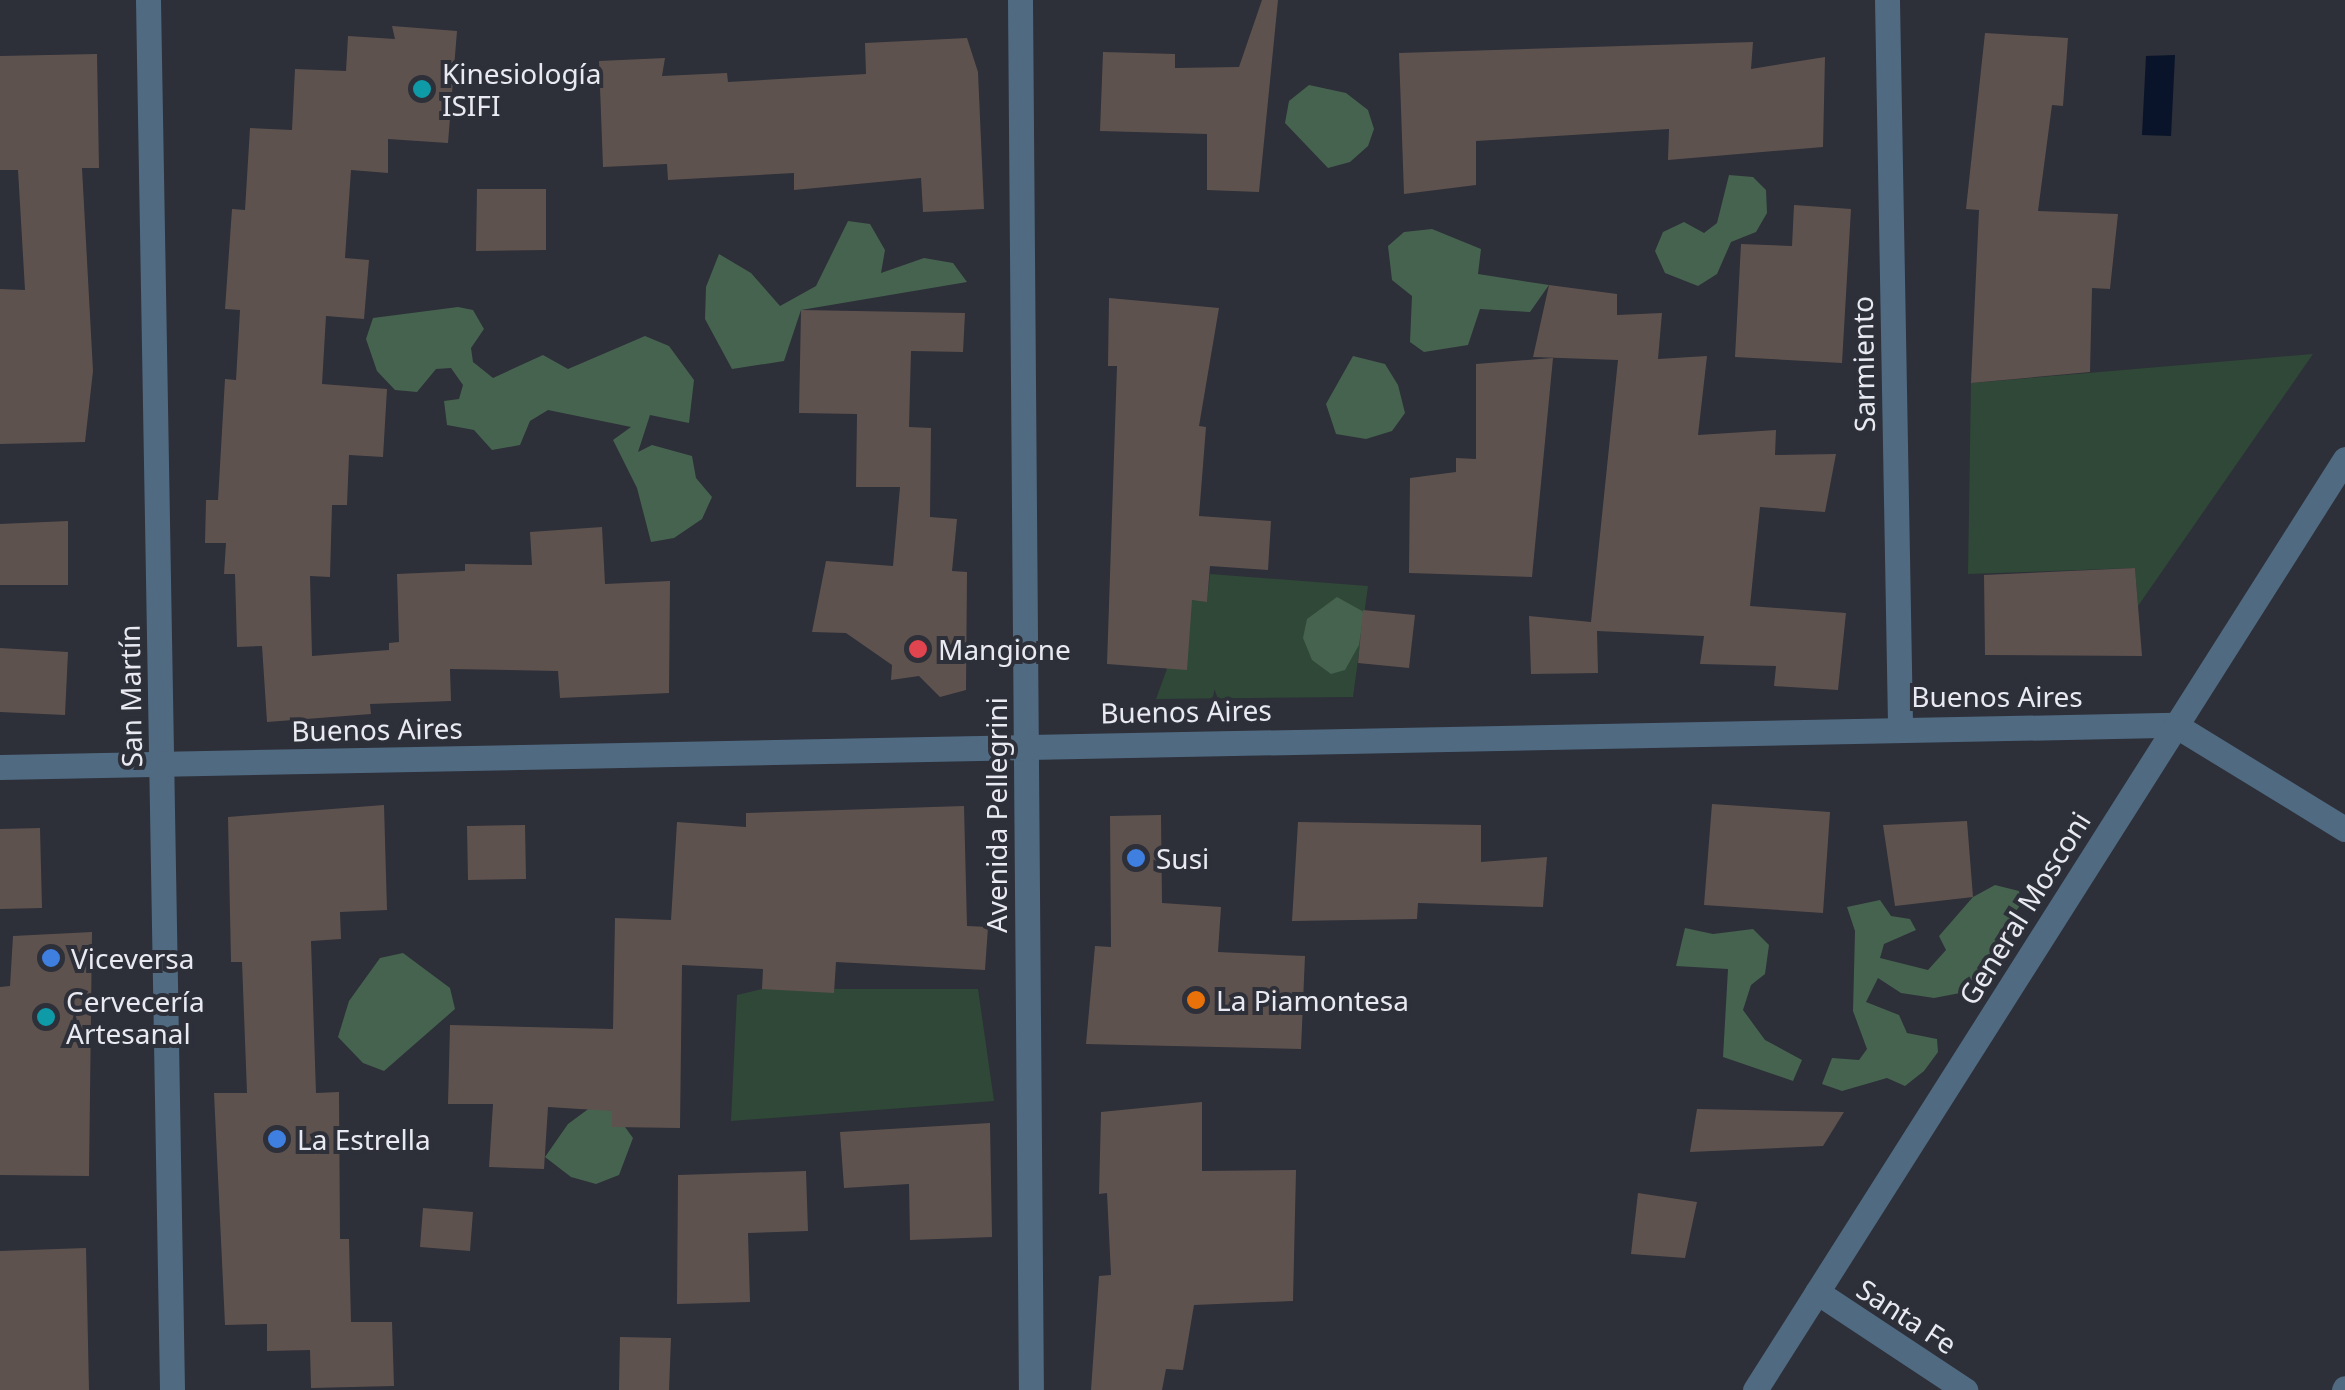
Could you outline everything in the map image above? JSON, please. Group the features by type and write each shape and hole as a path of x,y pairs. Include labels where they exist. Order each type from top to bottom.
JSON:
{"street":[{"name":"San Martín","path":"148,0 172,1390"},
{"name":"Avenida Pellegrini","path":"1020,0 1031,1390"},
{"name":"Sarmiento","path":"1887,0 1900,726"},
{"name":"General Mosconi","path":"1755,1390 2345,460"},
{"name":"Buenos Aires","path":"0,767 1900,726 2175,726"},
{"path":"2175,726 2345,829"},
{"name":"Santa Fe","path":"1816,1292 1965,1390"}],"green space":[{"path":"1309,85 1346,93 1368,110 1374,129 1368,146 1350,162 1328,168 1285,123 1289,101"},
{"path":"1729,175 1753,177 1766,190 1767,213 1756,232 1731,242 1717,274 1698,286 1665,273 1655,251 1663,232 1684,222 1704,233 1717,223"},
{"path":"848,221 870,224 885,250 881,273 924,258 953,263 967,282 801,310 784,361 732,369 705,319 706,287 719,254 751,273 780,306 816,286"},
{"path":"1432,229 1481,249 1478,274 1549,285 1530,312 1480,309 1468,345 1424,352 1410,342 1412,296 1392,280 1388,246 1404,232"},
{"path":"458,307 473,310 484,329 471,348 473,362 493,378 543,355 568,369 645,336 669,346 694,380 689,423 650,415 638,452 652,445 692,456 696,478 712,497 702,519 674,538 651,542 637,488 613,440 631,427 548,410 530,421 520,445 492,450 474,430 447,425 444,401 459,399 463,385 451,368 436,369 417,392 395,390 377,371 366,339 373,318"},
{"path":"2313,354 2138,606 2135,568 1968,574 1971,383"},
{"path":"1353,356 1385,364 1398,385 1405,413 1392,431 1366,439 1336,434 1326,404"},
{"path":"1210,574 1368,586 1353,697 1156,699 1192,600 1207,601"},
{"path":"1337,597 1364,612 1359,645 1345,670 1331,674 1312,660 1303,638 1307,619"},
{"path":"1995,885 2019,891 2021,904 2006,925 2011,938 1992,958 1986,988 1934,998 1901,993 1878,978 1866,1002 1899,1015 1907,1033 1937,1039 1938,1052 1924,1071 1905,1086 1887,1078 1842,1091 1822,1084 1832,1058 1859,1060 1867,1049 1853,1011 1855,931 1847,907 1880,900 1891,916 1910,919 1916,930 1884,944 1880,958 1928,970 1946,950 1939,936 1973,897"},
{"path":"1685,928 1713,934 1753,929 1769,945 1765,974 1751,985 1743,1010 1765,1040 1802,1060 1793,1081 1723,1057 1728,969 1676,966"},
{"path":"403,953 450,988 455,1009 384,1071 363,1063 338,1037 349,1001 380,958"},
{"path":"762,989 978,989 994,1101 731,1121 737,995"},
{"path":"591,1107 612,1111 612,1127 625,1127 633,1138 619,1175 596,1184 571,1177 545,1157 568,1124"}],"water":[{"path":"2175,55 2171,136 2142,135 2146,56"}],"building":[{"path":"1262,0 1278,0 1259,192 1207,190 1207,134 1100,131 1103,52 1175,54 1175,68 1239,67"},
{"path":"392,26 457,31 448,143 388,139 388,173 351,170 345,258 369,260 364,319 326,316 322,384 387,389 383,457 349,455 347,505 332,505 330,577 310,576 312,656 389,650 389,643 399,642 397,574 465,571 465,564 532,565 530,532 602,527 605,584 670,581 669,693 560,698 558,671 450,669 451,701 370,704 371,714 267,722 262,646 237,647 235,574 224,574 226,543 205,543 206,500 218,500 225,379 236,380 240,310 225,309 232,209 245,210 250,128 292,130 295,69 346,71 348,36 395,39"},
{"path":"1985,33 2068,38 2063,106 2052,105 2038,211 2118,214 2110,289 2092,288 2090,372 1971,383 1979,210 1966,209"},
{"path":"967,38 978,72 984,209 923,212 921,178 794,190 794,173 668,180 667,164 603,167 599,61 665,58 662,76 727,73 728,82 866,74 865,43"},
{"path":"1753,42 1751,69 1825,57 1823,147 1668,160 1669,129 1476,141 1476,185 1404,194 1399,53"},
{"path":"97,54 99,168 82,168 93,371 85,442 0,444 0,289 25,290 18,170 0,170 0,56"},
{"path":"477,189 546,189 546,250 476,251"},
{"path":"1794,205 1851,209 1842,363 1735,357 1741,244 1792,246"},
{"path":"1549,285 1617,294 1617,315 1662,313 1658,359 1707,356 1698,435 1776,430 1775,455 1836,454 1825,512 1760,507 1750,606 1846,613 1838,690 1774,686 1776,666 1700,664 1704,636 1597,631 1598,673 1531,674 1529,616 1591,622 1618,360 1533,357"},
{"path":"1109,298 1219,308 1199,426 1206,427 1199,516 1271,521 1268,570 1210,566 1207,602 1192,600 1187,670 1107,664 1117,366 1108,366"},
{"path":"801,310 965,313 963,352 911,351 909,427 931,428 930,517 957,519 952,571 967,572 966,690 940,697 919,676 891,680 892,665 846,633 812,632 826,561 893,566 900,487 856,487 857,414 799,413"},
{"path":"1553,358 1532,577 1409,573 1410,478 1456,472 1456,458 1476,459 1476,364"},
{"path":"68,521 68,585 0,585 0,524"},
{"path":"2135,568 2142,656 1985,655 1984,575"},
{"path":"1363,610 1415,615 1409,668 1358,663"},
{"path":"0,648 68,652 65,715 0,712"},
{"path":"1712,804 1830,812 1823,913 1704,905"},
{"path":"384,805 387,910 340,912 341,939 311,941 316,1093 339,1092 340,1239 349,1239 351,1322 392,1322 394,1386 311,1388 310,1350 267,1351 267,1324 225,1325 214,1093 247,1093 242,962 231,962 228,817"},
{"path":"964,806 967,926 988,927 985,970 836,962 834,993 762,989 763,969 682,965 680,1128 612,1127 612,1111 548,1107 544,1169 489,1167 493,1104 448,1104 450,1025 613,1029 615,918 671,920 677,822 746,827 746,813"},
{"name":"La Piamontesa","path":"1161,815 1162,903 1221,907 1218,952 1305,956 1301,1049 1086,1044 1095,946 1111,947 1110,816"},
{"path":"1967,821 1973,897 1895,906 1883,825"},
{"path":"1298,822 1481,825 1481,862 1547,857 1543,907 1418,903 1417,919 1292,921"},
{"path":"525,825 526,879 468,880 467,826"},
{"path":"40,828 42,908 0,909 0,829"},
{"path":"92,932 89,1176 0,1175 0,987 10,986 13,936"},
{"path":"1202,1102 1202,1171 1296,1170 1293,1301 1194,1305 1183,1370 1166,1369 1162,1390 1091,1390 1099,1276 1111,1275 1107,1193 1099,1194 1101,1112"},
{"path":"1697,1109 1844,1112 1823,1146 1690,1152"},
{"path":"990,1123 992,1237 910,1240 909,1184 844,1188 840,1132"},
{"path":"806,1171 808,1231 748,1233 750,1302 677,1304 678,1175"},
{"path":"1638,1193 1697,1202 1685,1258 1631,1254"},
{"path":"423,1208 473,1212 470,1251 420,1247"},
{"path":"86,1248 89,1390 0,1390 0,1251"},
{"path":"620,1337 671,1338 669,1390 619,1390"}],"place":[{"name":"Kinesiología ISIFI","path":"422,89"},
{"name":"Mangione","path":"918,649"},
{"name":"Susi","path":"1136,858"},
{"name":"Viceversa","path":"51,958"},
{"name":"La Piamontesa","path":"1196,1000"},
{"name":"Cervecería Artesanal","path":"46,1017"},
{"name":"La Estrella","path":"277,1139"}]}
